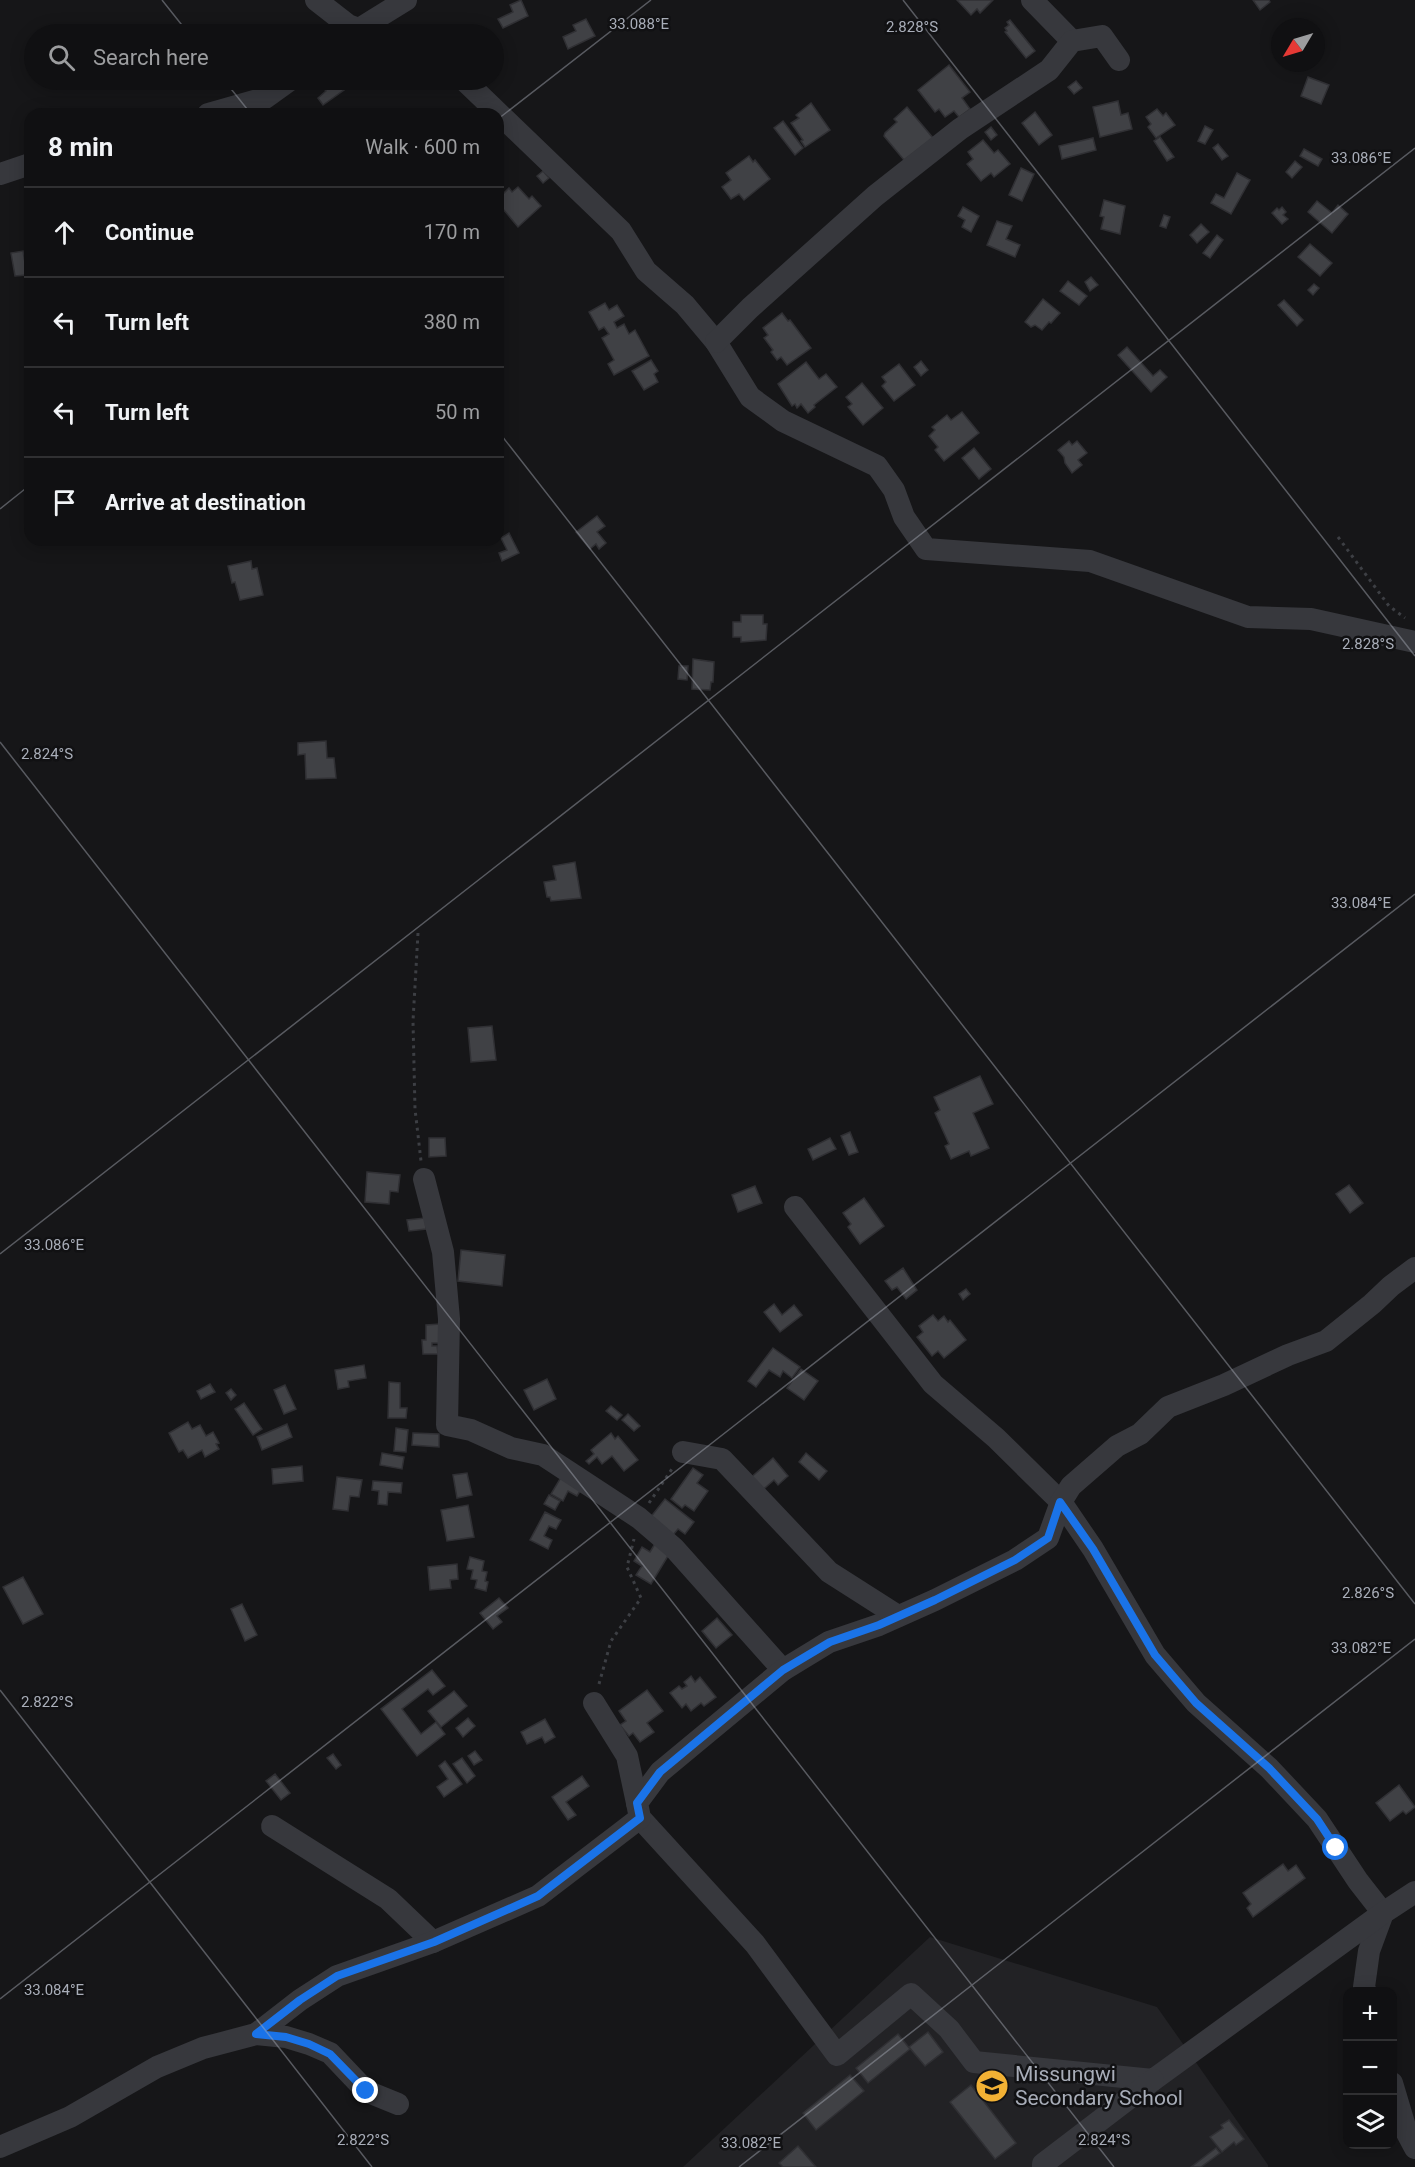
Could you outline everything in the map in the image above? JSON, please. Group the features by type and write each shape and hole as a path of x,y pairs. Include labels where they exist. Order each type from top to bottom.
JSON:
{"street":[{"path":"316,0 347,24"},
{"path":"373,24 406,0"},
{"path":"1032,0 1072,41"},
{"path":"716,342 750,308 874,196 960,129 1049,70 1072,41 1102,36 1119,60"},
{"path":"229,108 265,98 276,90"},
{"path":"474,90 493,108"},
{"path":"504,118 621,231 646,271 685,305 716,342 750,397 783,421 877,466 894,489 904,517 926,549 1090,561 1248,617 1311,619 1415,642"},
{"path":"0,174 24,166"},
{"path":"424,1179 443,1252 449,1319 447,1425 471,1430 511,1448 543,1455 639,1518 674,1548 783,1670"},
{"path":"795,1207 933,1384 996,1438 1060,1502 1093,1549 1155,1655 1196,1703 1269,1768 1317,1819 1358,1881 1383,1913"},
{"path":"256,2034 300,2000 337,1976 434,1942 538,1896 638,1810 660,1772 783,1670 830,1642 898,1617 977,1581 1015,1560 1048,1538 1060,1502 1071,1486 1117,1446 1140,1434 1168,1407 1326,1341 1415,1268"},
{"path":"682,1452 722,1459 830,1572 898,1617"},
{"path":"594,1703 627,1756 638,1810 755,1944 837,2055 912,1994 949,2029 974,2061 1153,2080"},
{"path":"272,1826 388,1899 434,1942"},
{"path":"1043,2167 1043,2164 1153,2080 1415,1892"},
{"path":"1364,1987 1369,1951 1383,1913"},
{"path":"0,2147 70,2117 157,2067 203,2048 256,2034 286,2037 330,2054 366,2091 398,2104"},
{"path":"1396,2095 1407,2133 1415,2148"}],"path":[{"path":"1338,537 1389,606 1406,619"},
{"path":"418,933 413,1021 415,1109 424,1179"},
{"path":"594,1703 611,1641 640,1598 627,1567 639,1518 682,1452"}],"shaded area":[{"name":"Missungwi Secondary School","path":"930,1937 1157,2007 1268,2167 683,2167"}],"building":[{"path":"521,0 528,16 504,28 504,24 501,24 498,19 513,12 510,5"},
{"path":"957,0 993,0 980,13 977,9 971,15"},
{"path":"1253,0 1269,0 1270,2 1260,10"},
{"path":"586,19 595,36 568,49 563,37 576,31 573,25"},
{"path":"1010,20 1035,51 1026,58 1005,32 1007,31 1005,28 1009,25 1007,22"},
{"path":"949,65 970,92 962,98 970,109 959,117 954,111 945,117 939,109 935,112 918,90"},
{"path":"1308,77 1329,85 1321,104 1301,96"},
{"path":"1076,81 1082,88 1074,94 1068,87"},
{"path":"344,90 323,105 318,98 326,91"},
{"path":"1118,101 1121,115 1128,113 1132,129 1100,137 1093,107"},
{"path":"811,103 830,130 805,147 791,123 799,118 796,115"},
{"path":"907,107 933,138 904,160 884,136 897,122 894,119"},
{"path":"1157,109 1163,116 1166,113 1175,125 1156,138 1148,127 1151,124 1146,117"},
{"path":"1035,112 1052,135 1039,145 1022,123"},
{"path":"783,121 803,148 795,155 774,128"},
{"path":"1205,126 1213,130 1205,144 1198,141"},
{"path":"991,127 997,135 991,140 985,132"},
{"path":"1160,137 1174,157 1167,161 1154,141"},
{"path":"1093,138 1096,150 1062,159 1059,146"},
{"path":"983,140 994,153 998,150 1010,164 994,177 991,173 981,181 967,164 973,159 968,152"},
{"path":"1218,144 1228,156 1222,160 1213,148"},
{"path":"1304,149 1322,159 1318,166 1300,156"},
{"path":"749,156 770,179 744,200 739,194 731,199 722,187 731,180 726,173"},
{"path":"1295,161 1302,167 1292,178 1286,172"},
{"path":"1021,168 1034,174 1022,201 1009,195"},
{"path":"543,171 549,178 543,183 537,176"},
{"path":"1237,173 1250,180 1231,214 1211,203 1216,194 1224,198"},
{"path":"518,187 529,199 532,196 541,206 518,227 504,210 504,193 509,188 512,192"},
{"path":"1104,200 1125,206 1120,234 1101,229 1104,217 1100,216"},
{"path":"1317,201 1332,213 1338,205 1348,214 1332,233 1308,212"},
{"path":"963,207 979,216 971,232 962,227 965,220 958,216"},
{"path":"1282,207 1286,212 1283,215 1288,219 1282,224 1272,213"},
{"path":"1164,215 1170,217 1166,228 1160,226"},
{"path":"997,221 1012,226 1006,239 1020,245 1015,257 987,245"},
{"path":"1201,224 1209,232 1197,243 1190,235"},
{"path":"1217,235 1223,240 1210,258 1203,253"},
{"path":"1310,244 1332,263 1320,276 1298,257"},
{"path":"23,251 24,275 15,276 11,253"},
{"path":"1091,277 1098,285 1090,291 1085,282"},
{"path":"1068,281 1087,296 1079,305 1060,291"},
{"path":"1314,284 1319,288 1313,295 1308,290"},
{"path":"1043,299 1060,313 1042,330 1035,325 1031,327 1025,322"},
{"path":"1284,300 1303,320 1297,326 1278,305"},
{"path":"605,303 609,310 617,305 624,316 614,322 617,328 624,324 629,334 635,330 649,356 614,375 608,364 614,360 602,338 609,334 604,327 599,330 589,312"},
{"path":"782,313 811,348 787,365 781,357 777,360 771,352 773,350 764,338 768,335 763,328"},
{"path":"1127,347 1153,376 1160,370 1167,377 1151,392 1118,355"},
{"path":"651,360 658,371 654,374 658,382 644,390 632,371"},
{"path":"921,361 928,370 921,376 914,367"},
{"path":"806,362 819,379 826,374 837,387 814,405 815,407 808,413 801,404 797,408 795,404 792,406 778,384"},
{"path":"899,364 915,385 894,401 882,386 886,382 882,377"},
{"path":"862,383 883,408 863,425 848,407 852,404 846,397"},
{"path":"962,412 979,433 944,461 935,450 938,447 929,436 935,430 932,427 947,415 951,420"},
{"path":"1069,441 1072,445 1077,441 1087,453 1078,460 1082,465 1072,473 1058,450"},
{"path":"974,448 991,469 979,479 962,458"},
{"path":"597,516 605,526 597,532 606,543 599,549 596,544 590,549 576,532"},
{"path":"509,533 519,553 502,561 499,553 507,550 504,536"},
{"path":"251,561 252,569 257,568 263,595 240,600 235,582 232,583 228,566"},
{"path":"741,615 763,615 763,624 767,624 766,640 741,642 741,637 733,637 733,622 741,622"},
{"path":"693,659 714,662 713,682 711,682 710,690 692,689"},
{"path":"679,666 688,666 687,680 678,679"},
{"path":"326,741 327,758 334,758 336,778 306,779 305,754 298,755 298,743"},
{"path":"575,862 581,898 551,901 550,897 547,897 544,882 556,880 553,866"},
{"path":"492,1026 496,1060 471,1062 468,1028"},
{"path":"980,1076 993,1104 973,1113 989,1148 971,1156 969,1151 951,1159 945,1146 949,1144 935,1113 940,1110 934,1097"},
{"path":"850,1132 858,1152 849,1155 841,1136"},
{"path":"429,1138 445,1138 446,1156 429,1157"},
{"path":"830,1138 836,1149 813,1160 808,1149"},
{"path":"367,1172 400,1175 398,1192 390,1191 389,1204 365,1202"},
{"path":"1349,1185 1363,1203 1350,1213 1336,1194"},
{"path":"755,1186 762,1203 738,1212 732,1195"},
{"path":"864,1198 884,1226 860,1244 848,1227 851,1224 843,1213"},
{"path":"425,1218 426,1229 409,1231 407,1220"},
{"path":"461,1250 505,1255 502,1286 458,1281"},
{"path":"903,1268 917,1290 906,1299 897,1287 892,1290 885,1281"},
{"path":"966,1289 970,1294 963,1300 959,1294"},
{"path":"774,1304 782,1315 794,1305 802,1315 780,1332 764,1312"},
{"path":"933,1315 938,1321 944,1316 948,1322 950,1320 966,1340 944,1358 938,1351 932,1356 917,1337 923,1332 919,1326"},
{"path":"440,1324 440,1343 432,1343 432,1346 437,1346 438,1354 423,1354 422,1340 426,1340 426,1325"},
{"path":"773,1348 800,1367 792,1378 783,1371 780,1377 769,1370 756,1387 748,1381"},
{"path":"364,1365 366,1378 348,1381 349,1387 338,1389 335,1370"},
{"path":"801,1369 818,1381 804,1400 787,1388"},
{"path":"547,1379 556,1399 534,1410 524,1390"},
{"path":"389,1382 400,1383 400,1408 407,1408 406,1418 388,1418"},
{"path":"210,1384 215,1392 201,1399 197,1391"},
{"path":"285,1385 296,1409 284,1414 274,1390"},
{"path":"231,1389 236,1395 231,1400 226,1393"},
{"path":"244,1403 262,1429 253,1435 235,1409"},
{"path":"611,1406 622,1415 617,1420 606,1411"},
{"path":"628,1414 640,1426 634,1431 622,1420"},
{"path":"188,1422 192,1429 200,1425 206,1436 213,1432 219,1443 216,1444 219,1449 205,1457 202,1450 188,1458 183,1450 179,1452 169,1433"},
{"path":"287,1424 292,1437 262,1450 257,1437"},
{"path":"396,1428 408,1430 406,1452 394,1451"},
{"path":"413,1433 439,1434 439,1447 412,1445"},
{"path":"611,1433 615,1439 618,1436 638,1460 624,1471 612,1456 602,1464 597,1457 589,1464 586,1461 594,1454 591,1450"},
{"path":"382,1453 404,1457 402,1469 380,1465"},
{"path":"806,1453 827,1471 819,1480 799,1462"},
{"path":"773,1458 788,1476 778,1485 774,1480 759,1493 748,1480"},
{"path":"302,1466 303,1481 273,1484 272,1469"},
{"path":"693,1468 703,1475 697,1483 708,1491 694,1511 685,1505 682,1508 671,1499"},
{"path":"467,1473 472,1495 457,1498 453,1475"},
{"path":"563,1474 583,1486 577,1496 568,1491 563,1501 551,1494"},
{"path":"337,1477 362,1480 359,1497 350,1496 348,1511 333,1509"},
{"path":"373,1481 402,1483 401,1493 388,1492 387,1505 378,1504 379,1491 372,1490"},
{"path":"549,1495 560,1501 555,1510 544,1504"},
{"path":"665,1499 694,1522 685,1534 678,1529 673,1535 646,1523"},
{"path":"468,1505 474,1537 447,1541 441,1510"},
{"path":"545,1512 561,1520 556,1529 549,1526 544,1536 552,1540 548,1549 530,1540"},
{"path":"656,1542 671,1551 651,1584 636,1575 642,1566 634,1561 642,1547 650,1552"},
{"path":"470,1557 484,1561 482,1571 487,1572 486,1591 475,1588 477,1580 471,1579 473,1570 467,1569"},
{"path":"457,1564 458,1579 450,1580 451,1588 430,1590 428,1567"},
{"path":"23,1577 43,1614 23,1624 3,1587"},
{"path":"499,1598 508,1608 497,1616 502,1622 493,1629 480,1613"},
{"path":"242,1604 257,1635 245,1641 231,1609"},
{"path":"717,1618 732,1635 716,1648 702,1631"},
{"path":"432,1670 445,1686 433,1695 428,1689 402,1709 421,1734 436,1722 445,1734 417,1756 381,1709"},
{"path":"691,1676 695,1682 700,1677 716,1697 704,1706 701,1703 691,1711 686,1704 682,1708 670,1693 679,1686 682,1689 687,1686 684,1682"},
{"path":"647,1690 663,1711 647,1723 654,1732 640,1742 633,1733 629,1736 620,1725 626,1721 619,1711"},
{"path":"454,1691 467,1706 441,1727 428,1711"},
{"path":"468,1718 475,1726 463,1737 456,1728"},
{"path":"545,1719 555,1737 545,1743 542,1737 527,1744 521,1732"},
{"path":"475,1751 482,1760 474,1765 468,1756"},
{"path":"333,1754 341,1765 336,1769 327,1758"},
{"path":"462,1758 475,1776 467,1783 453,1764"},
{"path":"445,1761 462,1784 444,1797 437,1787 448,1779 439,1766"},
{"path":"275,1774 290,1793 281,1800 266,1781"},
{"path":"582,1776 589,1786 566,1802 576,1815 568,1820 552,1797"},
{"path":"1399,1785 1415,1807 1406,1814 1403,1811 1390,1821 1376,1803"},
{"path":"1283,1864 1288,1871 1296,1865 1305,1878 1253,1917 1247,1908 1251,1904 1243,1893"},
{"path":"928,2032 943,2052 925,2066 909,2047"},
{"path":"898,2034 910,2049 868,2083 856,2068"},
{"path":"850,2075 864,2091 816,2130 803,2113"},
{"path":"971,2085 1016,2143 995,2159 950,2102"},
{"path":"1229,2120 1244,2139 1236,2145 1234,2142 1222,2152 1210,2137 1223,2128 1221,2125"},
{"path":"798,2146 816,2167 783,2167 779,2163"},
{"path":"1216,2148 1220,2153 1201,2167 1191,2167"}],"place":[{"name":"Missungwi Secondary School","path":"992,2086"}],"route":[{"path":"366,2091 330,2054 286,2037 256,2034 300,2000 337,1976 434,1942 538,1896 640,1818 637,1803 660,1772 783,1670 830,1642 879,1625 977,1581 1015,1560 1048,1538 1060,1502 1093,1549 1155,1655 1196,1703 1269,1768 1317,1819 1336,1848"}]}
